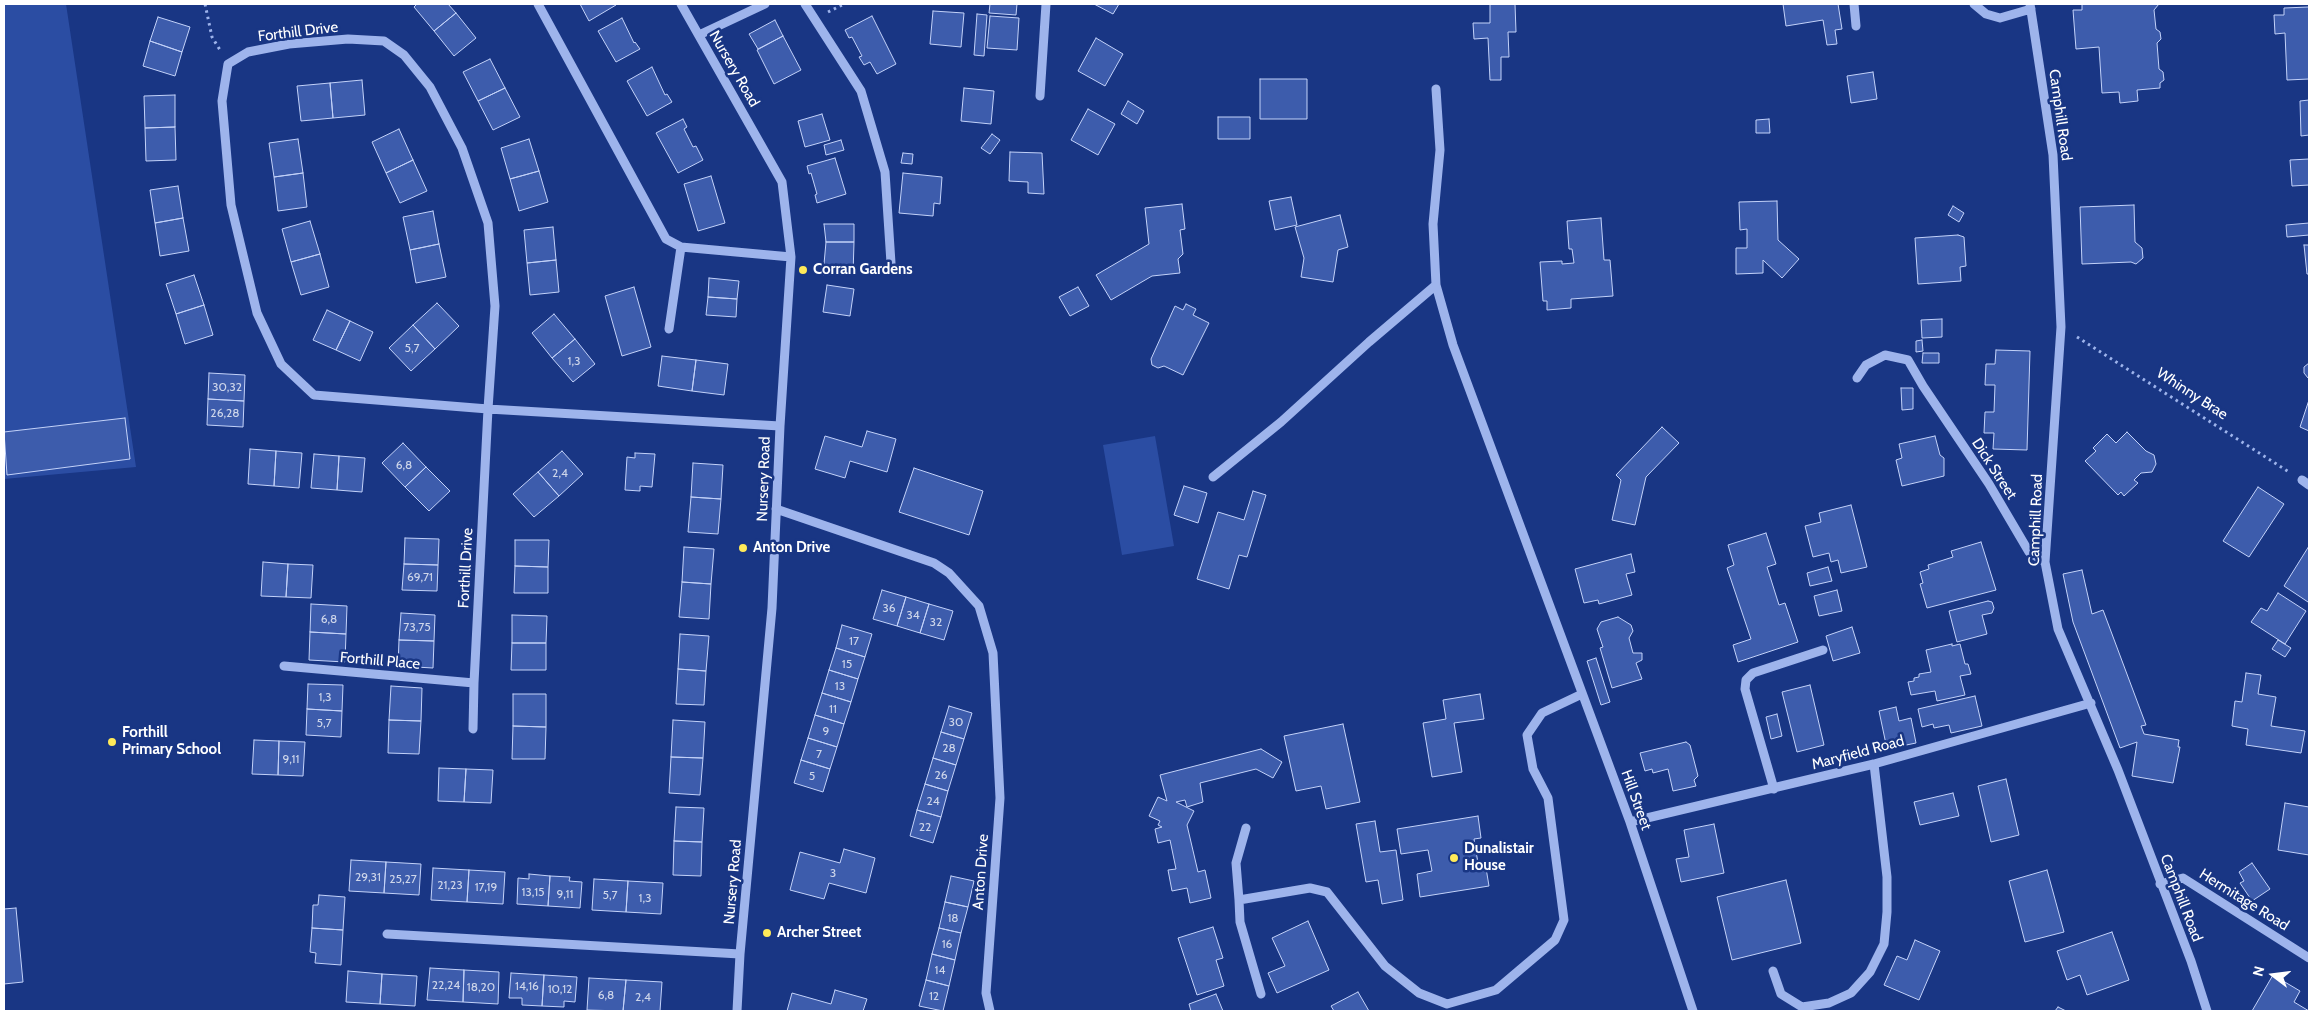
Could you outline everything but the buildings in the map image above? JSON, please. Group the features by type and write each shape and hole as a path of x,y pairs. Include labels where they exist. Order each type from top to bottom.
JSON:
{"street":[{"path":"538,4 666,239 681,247 791,257"},
{"name":"Nursery Road","path":"681,4 782,182 791,257 780,426 772,608 740,954 737,1011"},
{"path":"699,35 766,4"},
{"path":"806,4 861,91 885,172 891,262"},
{"path":"1040,96 1046,4"},
{"path":"1854,4 1856,26"},
{"path":"1974,4 1986,14 2000,18 2030,6"},
{"name":"Camphill Road","path":"2030,6 2053,155 2061,327 2045,562 2058,629 2091,703 2191,961 2207,1011"},
{"name":"Forthill Drive","path":"228,64 248,52 289,44 348,39 384,41 404,54 430,87 462,148 488,223 495,306 488,409 473,729"},
{"path":"228,64 222,101 231,205 257,313 281,364 314,395 488,409 780,426"},
{"name":"Hill Street","path":"1436,89 1440,150 1433,224 1436,284 1453,345 1630,822 1692,1011"},
{"path":"669,329 681,247"},
{"path":"1213,477 1281,422 1436,284"},
{"name":"Dick Street","path":"1857,378 1866,365 1885,355 1908,360 1988,484 2029,552 2045,562"},
{"name":"Anton Drive","path":"776,509 934,564 949,573 979,606 993,653 1000,798 986,994 990,1011"},
{"path":"1774,789 1746,689 1746,680 1753,673 1823,650"},
{"name":"Forthill Place","path":"284,666 474,682"},
{"path":"1239,900 1310,888 1327,892 1385,966 1419,993 1447,1004 1496,990 1555,940 1564,920 1548,798 1533,769 1527,735 1542,712 1582,694"},
{"name":"Maryfield Road","path":"1630,822 1874,764 2091,703"},
{"path":"1773,971 1781,994 1802,1007 1829,1003 1851,993 1870,972 1884,944 1887,912 1887,878 1874,764"},
{"path":"1246,828 1236,864 1240,922 1261,994"},
{"name":"Hermitage Road","path":"2160,884 2183,878 2309,958"},
{"path":"386,934 740,954"}],"path":[{"path":"206,4 212,37 228,64"},
{"name":"Whinny Brae","path":"2061,327 2306,483"}],"shaded area":[{"path":"4,4 66,4 136,467 4,479"},
{"path":"1155,436 1174,546 1122,555 1103,445"}],"place":[{"name":"Corran Gardens","path":"803,270"},
{"name":"Anton Drive","path":"743,548"},
{"name":"Forthill Primary School","path":"112,742"},
{"name":"Dunalistair House","path":"1454,858"},
{"name":"Archer Street","path":"767,933"}]}
